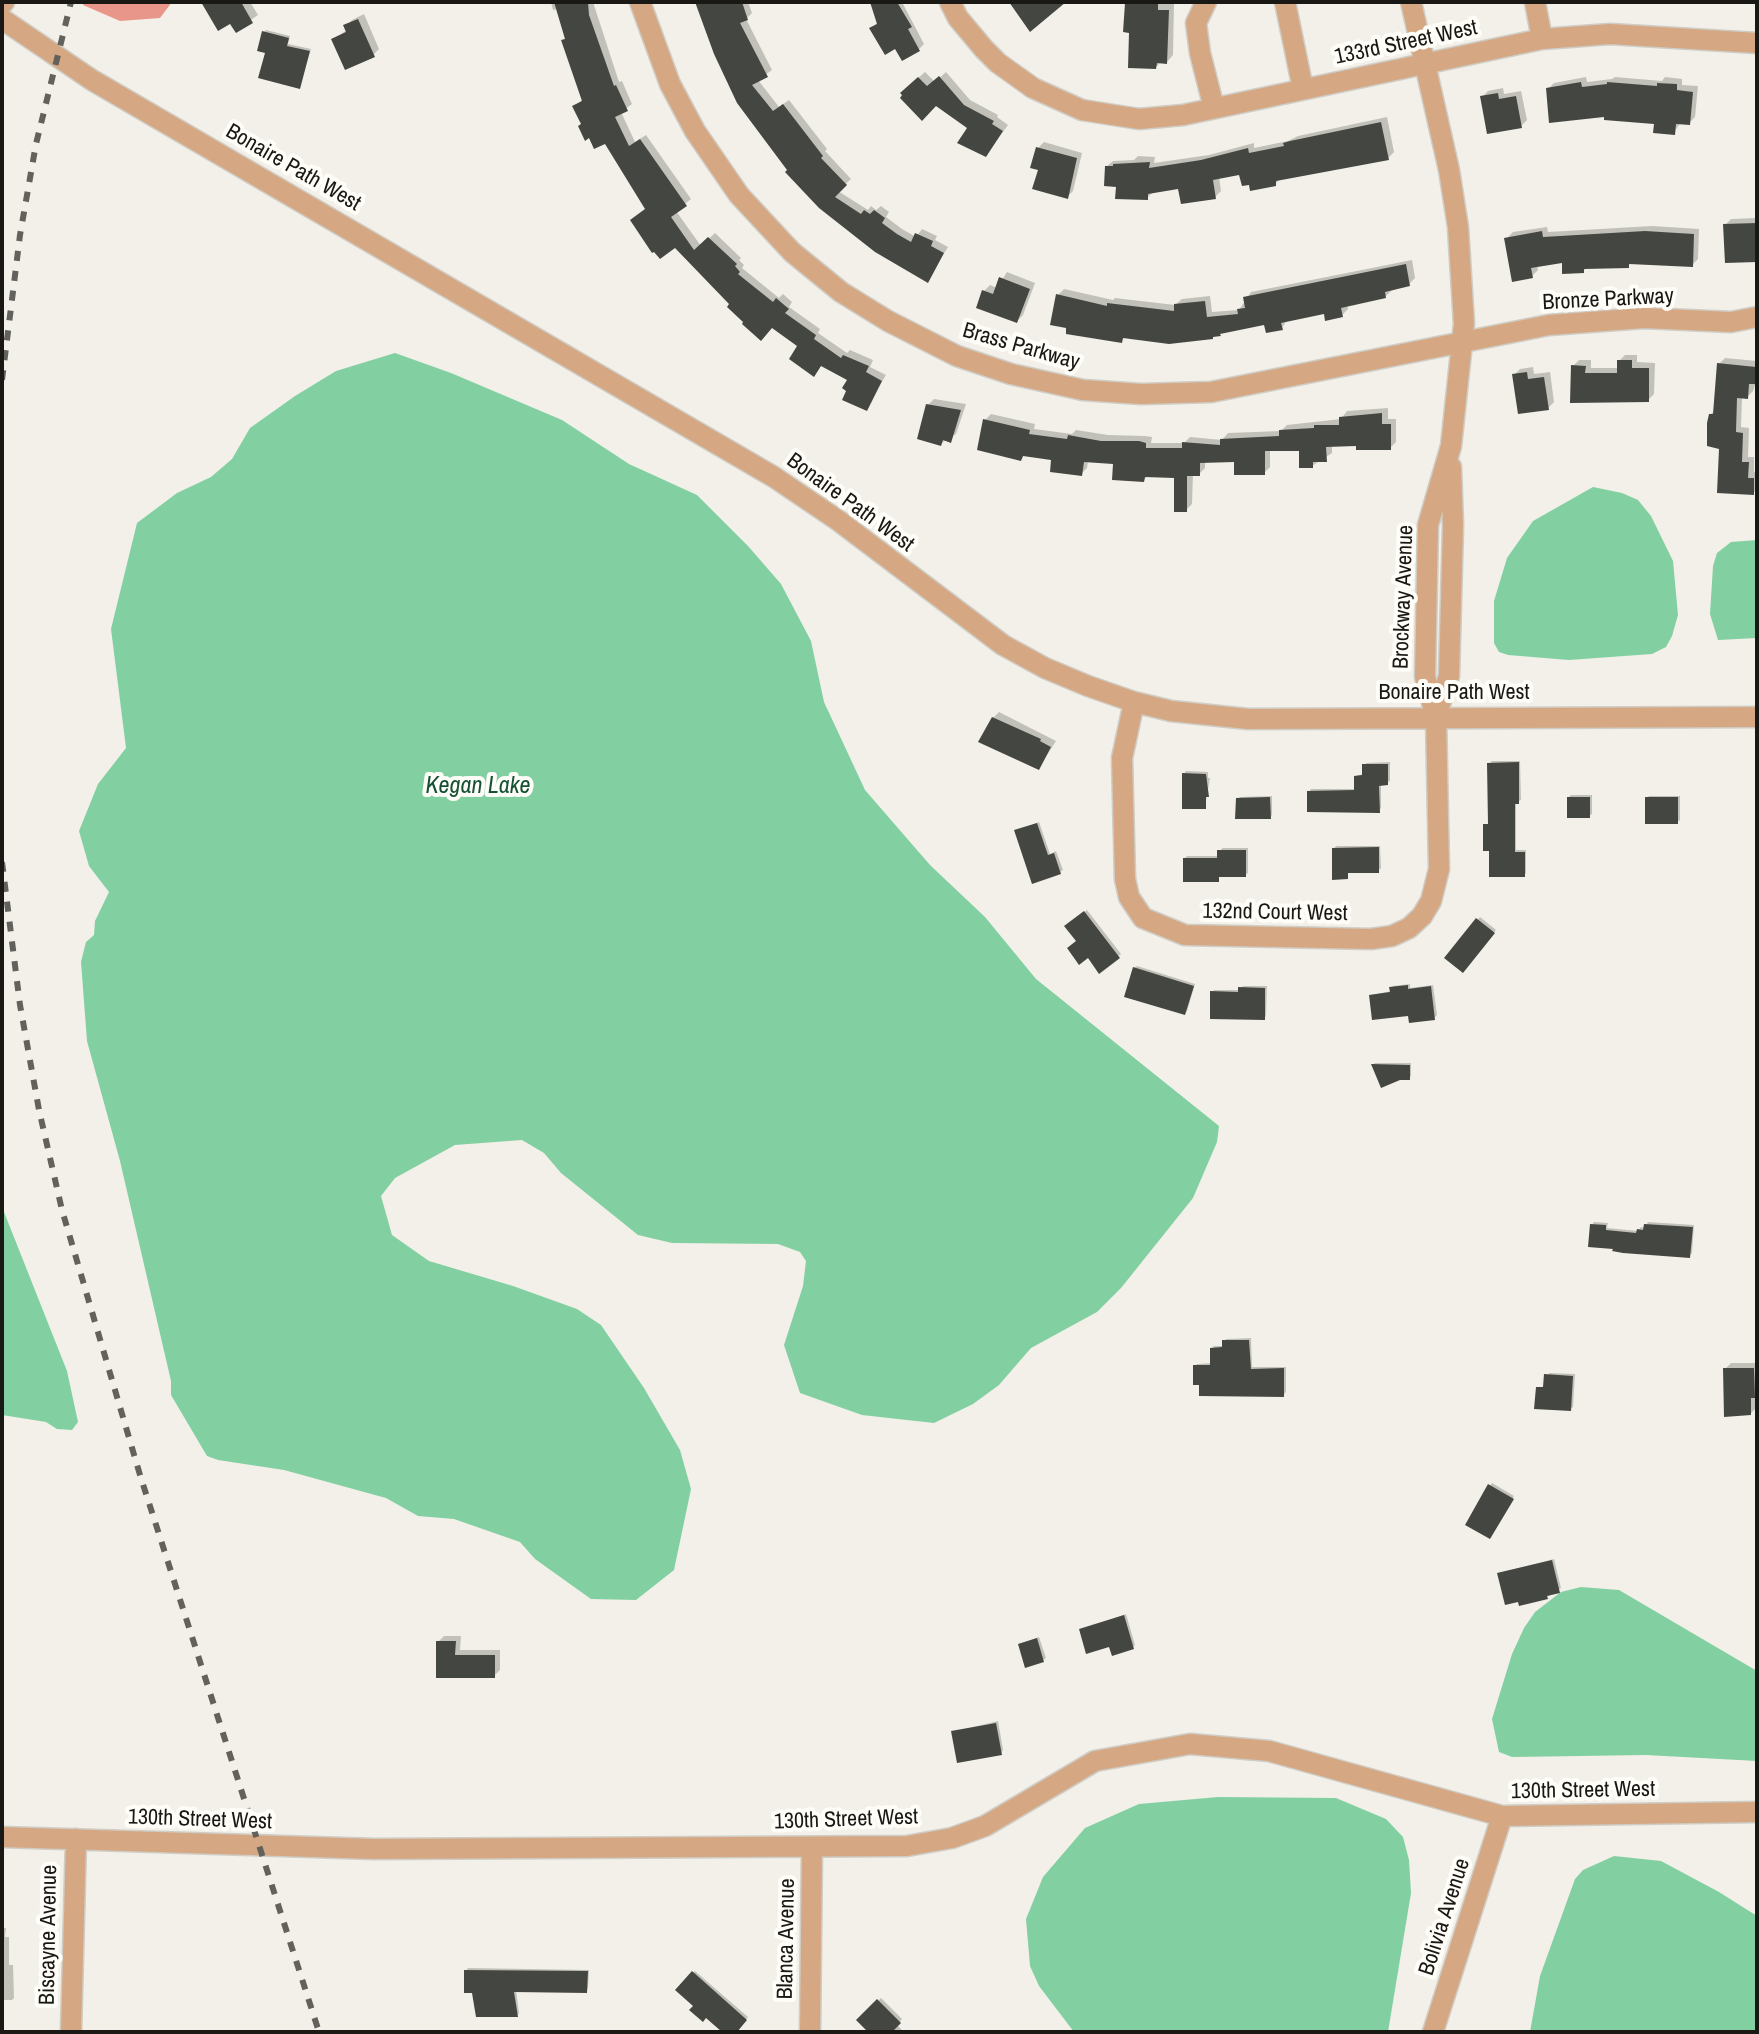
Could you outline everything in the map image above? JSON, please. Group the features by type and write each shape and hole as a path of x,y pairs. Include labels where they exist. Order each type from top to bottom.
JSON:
{"street":[{"name":"Brass Parkway","path":"640,2 681,107 716,164 758,217 809,268 841,292 899,328 957,356 1050,384 1083,390 1163,394 1243,387 1462,341"},
{"name":"133rd Street West","path":"950,2 969,33 1017,78 1047,96 1082,110 1117,118 1162,118 1542,39 1610,34 1757,43"},
{"path":"1206,2 1196,23 1214,108"},
{"path":"1285,2 1303,89"},
{"name":"Brockway Avenue","path":"1411,2 1458,227 1463,276 1462,341 1451,446 1453,526 1449,676 1436,717"},
{"path":"1535,2 1542,39"},
{"name":"Bonaire Path West","path":"2,19 92,80 774,477 839,521 1003,645 1045,668 1134,702 1203,716 1248,719 1757,717"},
{"name":"Bronze Parkway","path":"1462,341 1596,320 1644,318 1731,322 1757,317"},
{"name":"132nd Court West","path":"1134,702 1122,758 1125,879 1129,897 1143,918 1185,935 1371,939 1392,936 1409,928 1422,916 1431,901 1439,869 1436,717"},
{"name":"130th Street West","path":"2,1837 374,1849 907,1846 952,1838 985,1826 1095,1761 1190,1744 1269,1751 1502,1816 1757,1812"},
{"name":"Bolivia Avenue","path":"1433,2032 1502,1816"},
{"name":"Biscayne Avenue","path":"71,2032 76,1839"},
{"name":"Blanca Avenue","path":"810,2032 812,1847"}],"shaded area":[{"path":"84,2 172,2 160,18 120,21 83,5"}],"water":[{"name":"Kegan Lake","path":"395,353 562,420 629,464 697,495 781,584 811,641 824,702 865,790 930,865 985,917 1036,979 1219,1126 1217,1142 1193,1198 1121,1288 1097,1312 1031,1348 999,1385 973,1404 934,1423 862,1415 800,1393 784,1345 803,1286 806,1261 800,1252 778,1244 672,1243 638,1235 561,1173 544,1153 522,1140 455,1145 395,1178 381,1196 392,1235 429,1261 577,1309 601,1325 644,1388 680,1450 691,1489 674,1570 636,1600 591,1599 535,1559 520,1542 454,1519 418,1516 386,1498 284,1470 207,1456 171,1395 171,1381 120,1161 87,1041 81,962 86,942 94,935 95,921 109,892 89,866 79,831 98,784 126,748 111,629 137,523 177,493 211,477 232,459 250,428 295,396 336,371"},
{"path":"1593,487 1638,500 1651,516 1673,561 1678,615 1666,647 1652,654 1569,660 1499,652 1494,643 1494,601 1507,558 1533,521"},
{"path":"1757,540 1757,638 1718,640 1710,614 1713,566 1717,553 1731,542"},
{"path":"2,1207 67,1371 78,1422 72,1430 2,1415"},
{"path":"1581,1587 1619,1590 1757,1671 1757,1761 1646,1755 1512,1757 1499,1752 1492,1719 1512,1654 1524,1628 1535,1612 1561,1592"},
{"path":"1218,1797 1336,1798 1386,1819 1403,1837 1409,1860 1411,1893 1388,2032 1074,2032 1039,1986 1030,1966 1026,1919 1043,1877 1085,1828 1139,1804"},
{"path":"1614,1856 1661,1861 1757,1916 1757,2032 1530,2032 1540,1976 1575,1879 1583,1870"}],"building":[{"path":"201,2 241,2 253,23 236,33 230,24 218,31"},
{"path":"554,2 588,2 589,15 614,86 628,111 615,117 629,146 640,139 687,206 671,217 694,250 708,237 737,264 738,274 773,302 776,298 789,309 785,313 816,335 814,339 841,358 843,355 869,366 866,372 882,381 867,411 842,400 846,391 842,388 847,380 821,366 814,377 789,359 797,346 772,328 761,341 742,324 727,307 729,304 675,248 660,259 652,253 630,220 645,209 605,144 594,149 589,138 585,141 578,126 581,124 572,106 582,101 561,40 565,39"},
{"path":"695,2 742,2 748,20 740,23 768,77 752,85 773,111 783,104 823,156 821,158 847,185 835,197 861,214 864,210 870,214 874,210 885,218 882,223 897,234 911,242 915,233 933,241 931,246 944,253 928,283 875,252 819,208 785,172 787,170 737,103 714,54"},
{"path":"870,2 897,2 912,27 908,29 920,51 902,61 895,49 885,55 869,28 877,24"},
{"path":"1009,2 1066,2 1030,32"},
{"path":"1125,3 1158,4 1158,10 1169,10 1167,64 1157,63 1156,69 1128,68 1129,33 1123,32"},
{"path":"358,19 375,57 345,70 331,39 346,32 343,25"},
{"path":"262,31 289,38 287,46 310,51 300,89 258,78 265,53 257,51"},
{"path":"939,76 964,105 994,121 992,124 1003,131 986,157 957,143 967,128 936,106 922,121 900,98 900,93 918,77 927,86"},
{"path":"1581,82 1582,87 1607,82 1657,86 1657,83 1677,84 1677,90 1693,92 1690,125 1676,124 1675,135 1653,133 1654,124 1604,120 1604,117 1549,123 1546,88"},
{"path":"1498,93 1499,99 1516,96 1522,128 1487,134 1480,96"},
{"path":"1381,122 1389,160 1276,181 1276,186 1250,191 1249,185 1242,186 1239,175 1213,180 1216,199 1181,204 1178,189 1148,194 1148,200 1115,199 1116,187 1104,186 1105,166 1113,164 1150,162 1149,168 1201,160 1248,148 1249,153"},
{"path":"1036,147 1077,158 1068,199 1032,189 1038,170 1030,168"},
{"path":"1757,223 1757,262 1725,263 1723,224"},
{"path":"1542,231 1543,237 1645,231 1694,234 1693,267 1629,264 1629,268 1584,269 1584,273 1562,274 1562,263 1531,268 1533,278 1512,282 1504,238"},
{"path":"1406,264 1410,286 1385,292 1386,298 1341,308 1343,317 1325,321 1324,314 1281,323 1283,330 1266,333 1264,325 1220,334 1213,339 1169,344 1123,338 1122,343 1066,334 1066,328 1050,325 1056,294 1107,306 1107,303 1174,311 1174,304 1205,301 1207,317 1238,314 1237,309 1245,308 1243,297"},
{"path":"999,277 1030,289 1017,323 976,308 982,290 993,294"},
{"path":"1617,360 1632,360 1632,368 1649,368 1649,402 1570,403 1571,365 1586,366 1585,373 1617,373"},
{"path":"1717,363 1756,367 1755,384 1749,384 1748,399 1737,398 1736,432 1743,433 1742,462 1749,462 1748,478 1754,478 1754,495 1717,493 1719,449 1707,446 1707,423 1709,414 1713,414"},
{"path":"1527,372 1528,379 1544,377 1549,410 1518,414 1512,374"},
{"path":"926,404 961,410 951,443 943,440 941,446 917,439"},
{"path":"1382,413 1382,424 1391,424 1391,450 1326,447 1327,462 1313,462 1313,468 1299,468 1299,451 1265,451 1265,475 1234,475 1234,462 1200,463 1200,476 1187,476 1187,512 1174,512 1174,478 1145,477 1144,482 1112,480 1113,464 1084,462 1082,476 1050,472 1051,460 1023,456 1021,461 977,450 983,419 1030,430 1029,434 1067,439 1068,435 1101,441 1139,441 1146,443 1146,448 1182,448 1182,442 1220,445 1220,439 1279,436 1279,430 1339,425 1339,417"},
{"path":"992,717 1041,739 1051,747 1039,770 978,742"},
{"path":"1519,762 1515,852 1525,852 1525,877 1489,877 1489,851 1483,851 1483,824 1488,824 1487,763"},
{"path":"1362,764 1388,764 1388,785 1379,786 1380,813 1307,812 1307,791 1354,790 1354,776 1362,775"},
{"path":"1182,773 1206,774 1209,797 1206,797 1206,809 1182,809"},
{"path":"1270,797 1271,819 1235,819 1236,798"},
{"path":"1567,797 1590,797 1590,818 1567,818"},
{"path":"1645,797 1678,797 1678,824 1645,824"},
{"path":"1037,823 1048,855 1054,853 1061,874 1032,884 1014,830"},
{"path":"1379,847 1379,873 1348,873 1348,879 1332,880 1332,848"},
{"path":"1217,850 1246,850 1246,877 1219,877 1219,882 1183,882 1183,858 1217,858"},
{"path":"1084,911 1120,958 1099,974 1088,958 1079,965 1067,948 1076,941 1064,926"},
{"path":"1476,918 1495,933 1463,973 1444,958"},
{"path":"1133,967 1194,986 1185,1015 1124,997"},
{"path":"1408,985 1408,989 1431,986 1435,1020 1409,1023 1408,1016 1372,1020 1369,995 1390,992 1389,987"},
{"path":"1238,987 1265,988 1265,1020 1210,1019 1210,991 1238,992"},
{"path":"1371,1064 1410,1065 1410,1080 1400,1080 1381,1088"},
{"path":"1590,1224 1606,1225 1606,1230 1636,1233 1637,1229 1643,1230 1644,1224 1693,1227 1690,1258 1588,1247"},
{"path":"1222,1340 1249,1340 1251,1369 1284,1368 1284,1397 1199,1396 1199,1385 1193,1385 1193,1365 1210,1365 1210,1348 1222,1347"},
{"path":"1723,1368 1754,1368 1755,1398 1751,1398 1751,1415 1724,1417"},
{"path":"1544,1374 1573,1376 1571,1411 1534,1409 1536,1387 1543,1387"},
{"path":"1488,1484 1514,1499 1490,1539 1465,1525"},
{"path":"1552,1560 1560,1593 1519,1606 1518,1602 1505,1605 1497,1573"},
{"path":"1124,1615 1134,1649 1112,1656 1109,1647 1086,1654 1079,1629"},
{"path":"1037,1638 1044,1662 1025,1668 1018,1644"},
{"path":"436,1641 456,1641 455,1655 495,1655 495,1678 436,1678"},
{"path":"996,1723 1002,1755 957,1763 951,1731"},
{"path":"464,1970 588,1971 587,1993 514,1992 518,2017 476,2017 472,1993 464,1993"},
{"path":"692,1971 747,2020 737,2032 722,2032 706,2018 703,2022 689,2010 693,2006 675,1990"},
{"path":"877,1999 901,2023 892,2032 868,2032 856,2020"}],"railway":[{"path":"2,380 20,235 36,144 71,2"},
{"path":"2,862 20,1005 39,1110 62,1210 140,1475 319,2032"}]}
